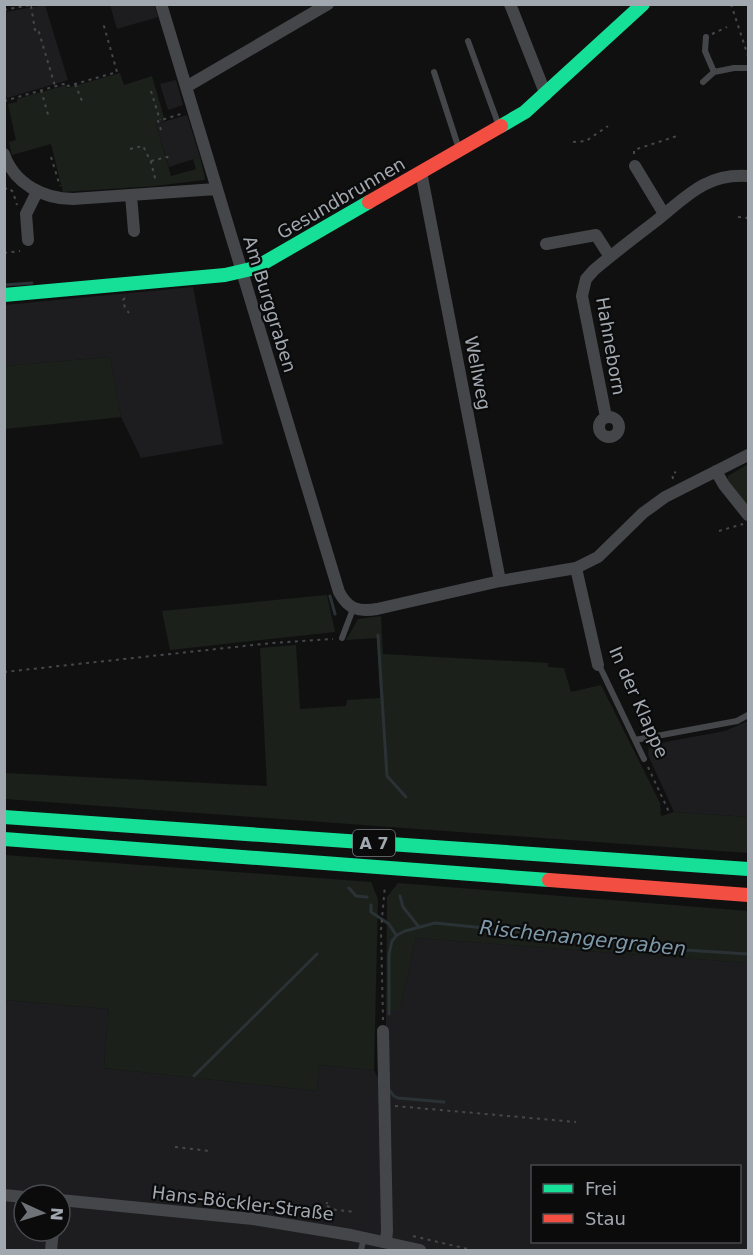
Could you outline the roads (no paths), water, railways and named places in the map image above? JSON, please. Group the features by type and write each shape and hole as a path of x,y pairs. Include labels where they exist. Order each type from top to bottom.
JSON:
{"main road":[{"name":"Gesundbrunnen","path":"4,295 225,275 255,268 525,112 643,4"},
{"name":"A 7","path":"4,817 748,869"},
{"name":"A 7","path":"4,839 748,895"}],"street":[{"name":"Am Burggraben","path":"162,4 339,592 344,602 353,609"},
{"path":"186,87 328,4"},
{"path":"510,4 546,95"},
{"path":"4,154 13,170 37,192 52,198 216,189"},
{"path":"635,166 664,214"},
{"name":"Wellweg","path":"421,172 500,581"},
{"name":"Hahneborn","path":"606,417 582,296 584,284 590,273 685,195 714,180 740,175 748,176"},
{"path":"28,240 26,214 37,192"},
{"path":"131,195 134,231"},
{"path":"546,244 596,235 610,257"},
{"path":"353,609 377,609 500,581 576,568 598,557 643,513 664,497 748,455"},
{"path":"716,471 748,515"},
{"name":"In der Klappe","path":"576,568 598,664"},
{"path":"383,1031 386,1242"},
{"name":"Hans-Böckler-Straße","path":"72,1201 254,1219 386,1242 420,1251"}],"lane":[{"path":"706,37 705,51 714,72"},
{"path":"468,41 500,126"},
{"path":"703,82 714,72 748,68"},
{"path":"434,72 459,149"},
{"path":"342,638 353,609"},
{"name":"In der Klappe","path":"598,664 644,759"},
{"path":"635,740 737,721 748,716"},
{"path":"361,1251 364,1238"}],"waterway":[{"path":"4,285 32,283"},
{"path":"330,596 335,614"},
{"path":"378,635 387,776 406,797"},
{"path":"349,888 356,896 367,897"},
{"path":"400,896 403,907 419,927"},
{"path":"371,905 371,912 389,924 396,935"},
{"name":"Rischenangergraben","path":"389,1014 389,954 392,941 405,931 435,923 587,938 668,949 748,954"},
{"path":"194,1076 317,954"},
{"path":"390,1091 398,1098 444,1102"}]}
